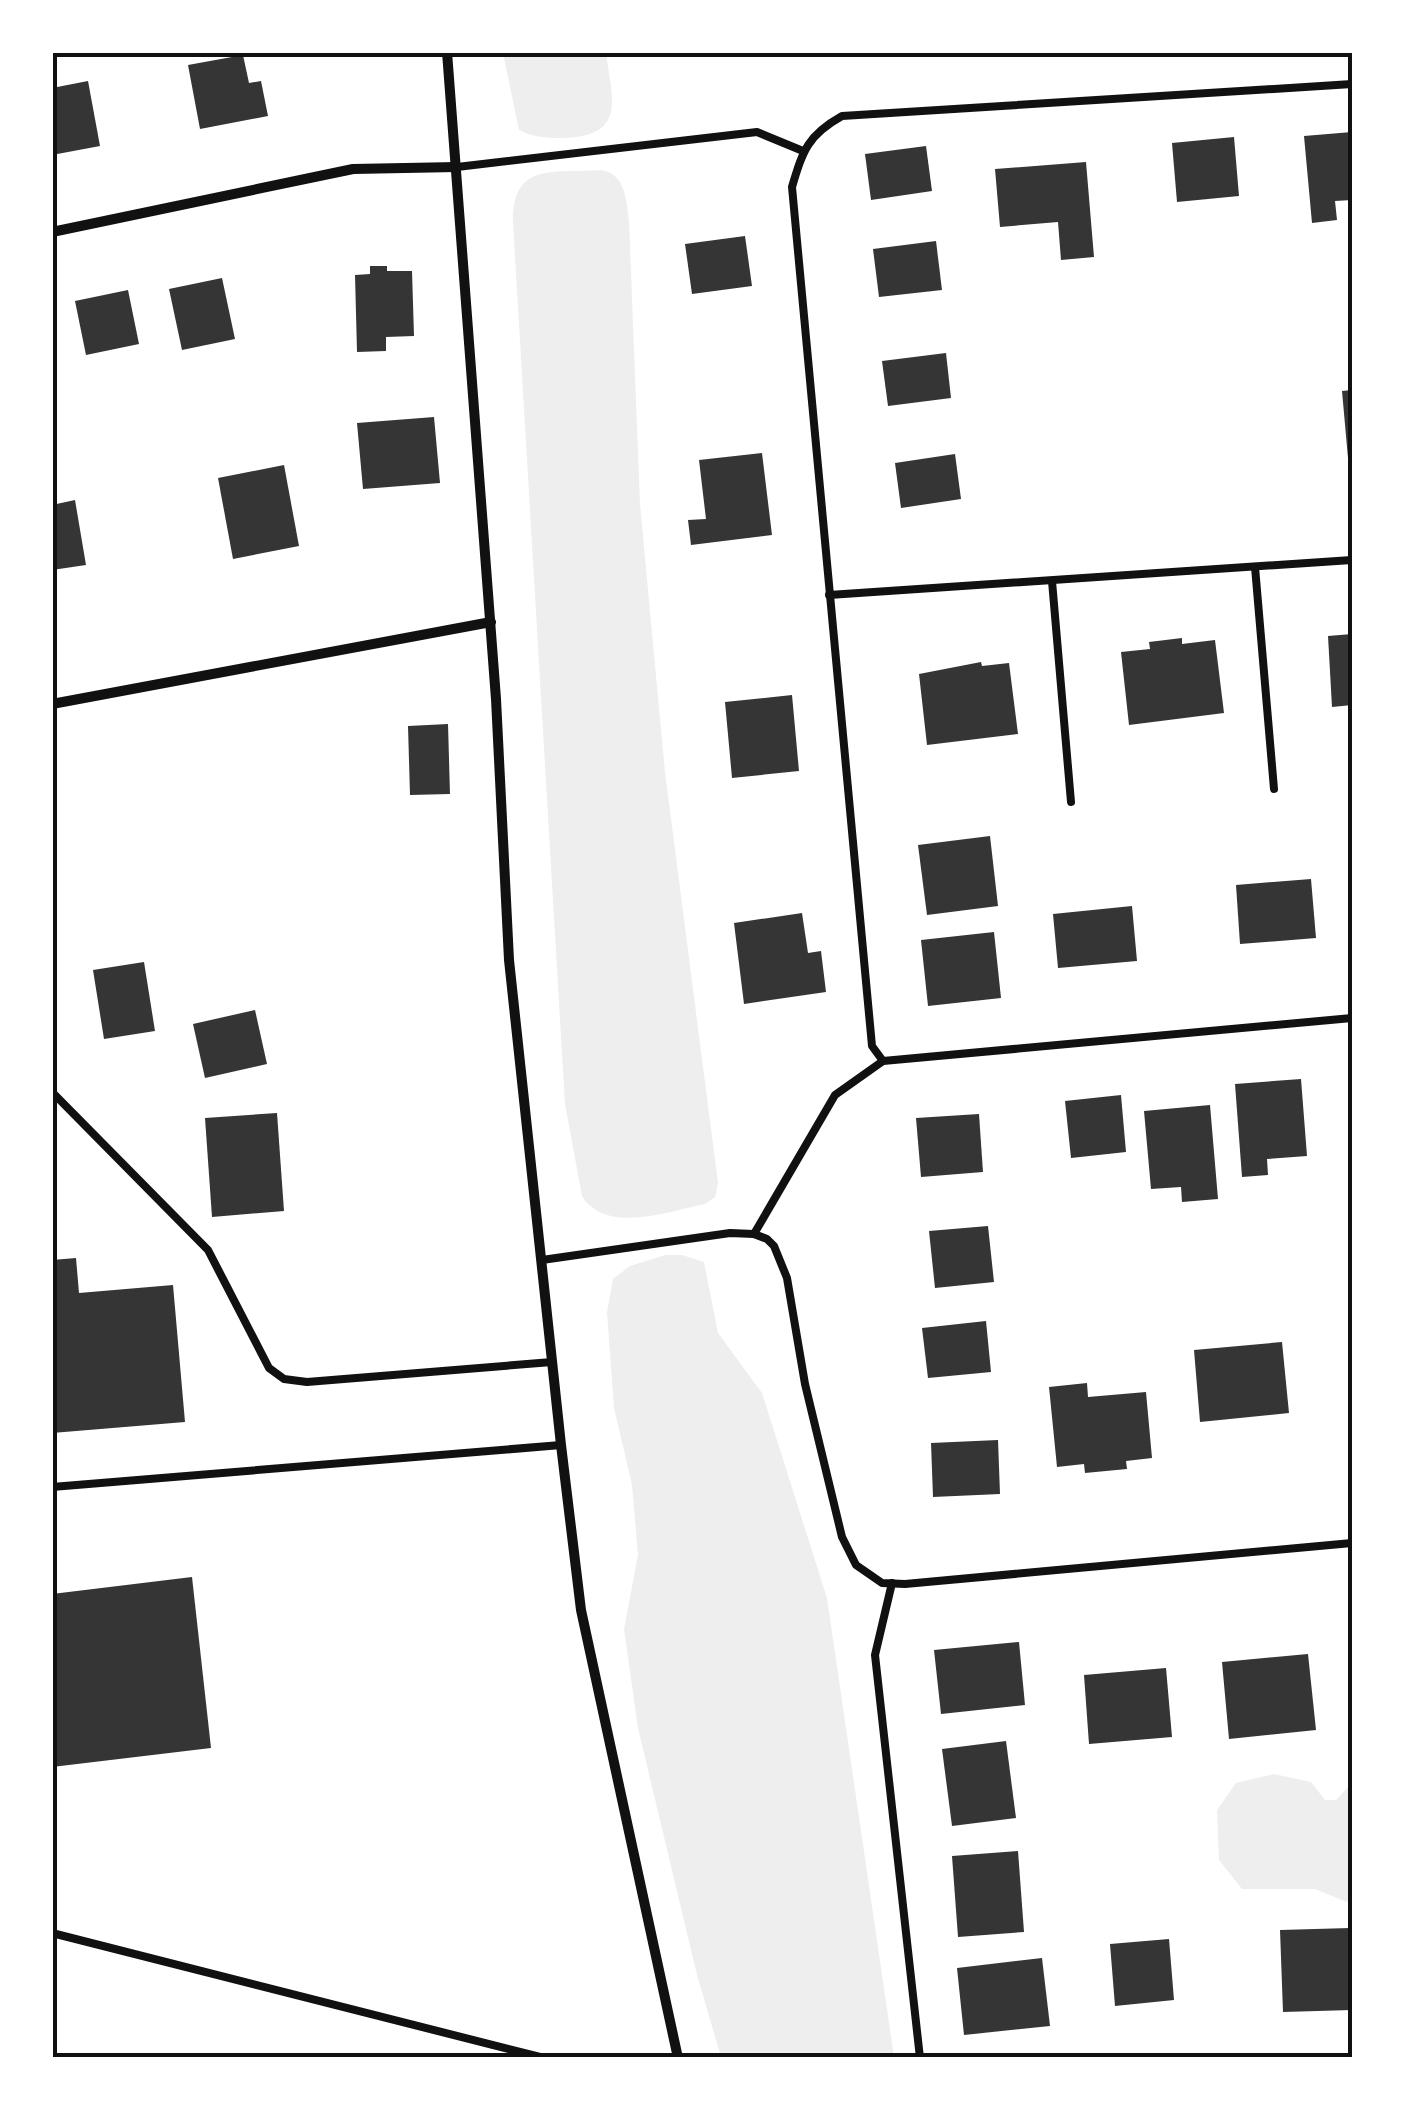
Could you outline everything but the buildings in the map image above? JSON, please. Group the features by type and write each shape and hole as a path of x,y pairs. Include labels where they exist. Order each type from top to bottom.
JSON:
{"street":[{"path":"446,52 491,622 509,960 561,1445 581,1610 678,2058"},
{"path":"52,232 353,169 457,167"},
{"path":"52,704 491,622"}],"lane":[{"path":"884,1061 872,1046 792,187 802,151 818,129 842,116 1352,84"},
{"path":"457,167 757,132 802,151"},
{"path":"830,596 1352,560"},
{"path":"1255,567 1274,789"},
{"path":"1052,581 1071,802"},
{"path":"754,1234 835,1094 884,1061 1352,1018"},
{"path":"52,1092 208,1250 262,1359 277,1376 307,1382 552,1362"},
{"path":"542,1260 730,1233 754,1234 774,1246 787,1278 805,1384 842,1537 856,1565 882,1583 1352,1543"},
{"path":"52,1487 561,1445"},
{"path":"892,1583 875,1655 920,2058"},
{"path":"52,1934 544,2058"}],"shaded area":[{"path":"503,53 606,53 612,99 607,122 585,135 565,138 547,138 519,130"},
{"path":"602,170 620,183 629,221 640,504 665,772 718,1183 715,1197 705,1204 622,1218 593,1208 582,1196 565,1104 513,223 515,203 528,180 553,172"},
{"path":"665,1255 682,1255 704,1262 718,1333 762,1393 827,1598 894,2057 721,2057 697,1975 638,1728 624,1629 638,1555 632,1485 614,1408 607,1312 613,1279 630,1266"},
{"path":"1274,1774 1311,1782 1325,1800 1336,1800 1352,1783 1352,1904 1315,1889 1242,1889 1219,1860 1217,1810 1236,1783"}]}
